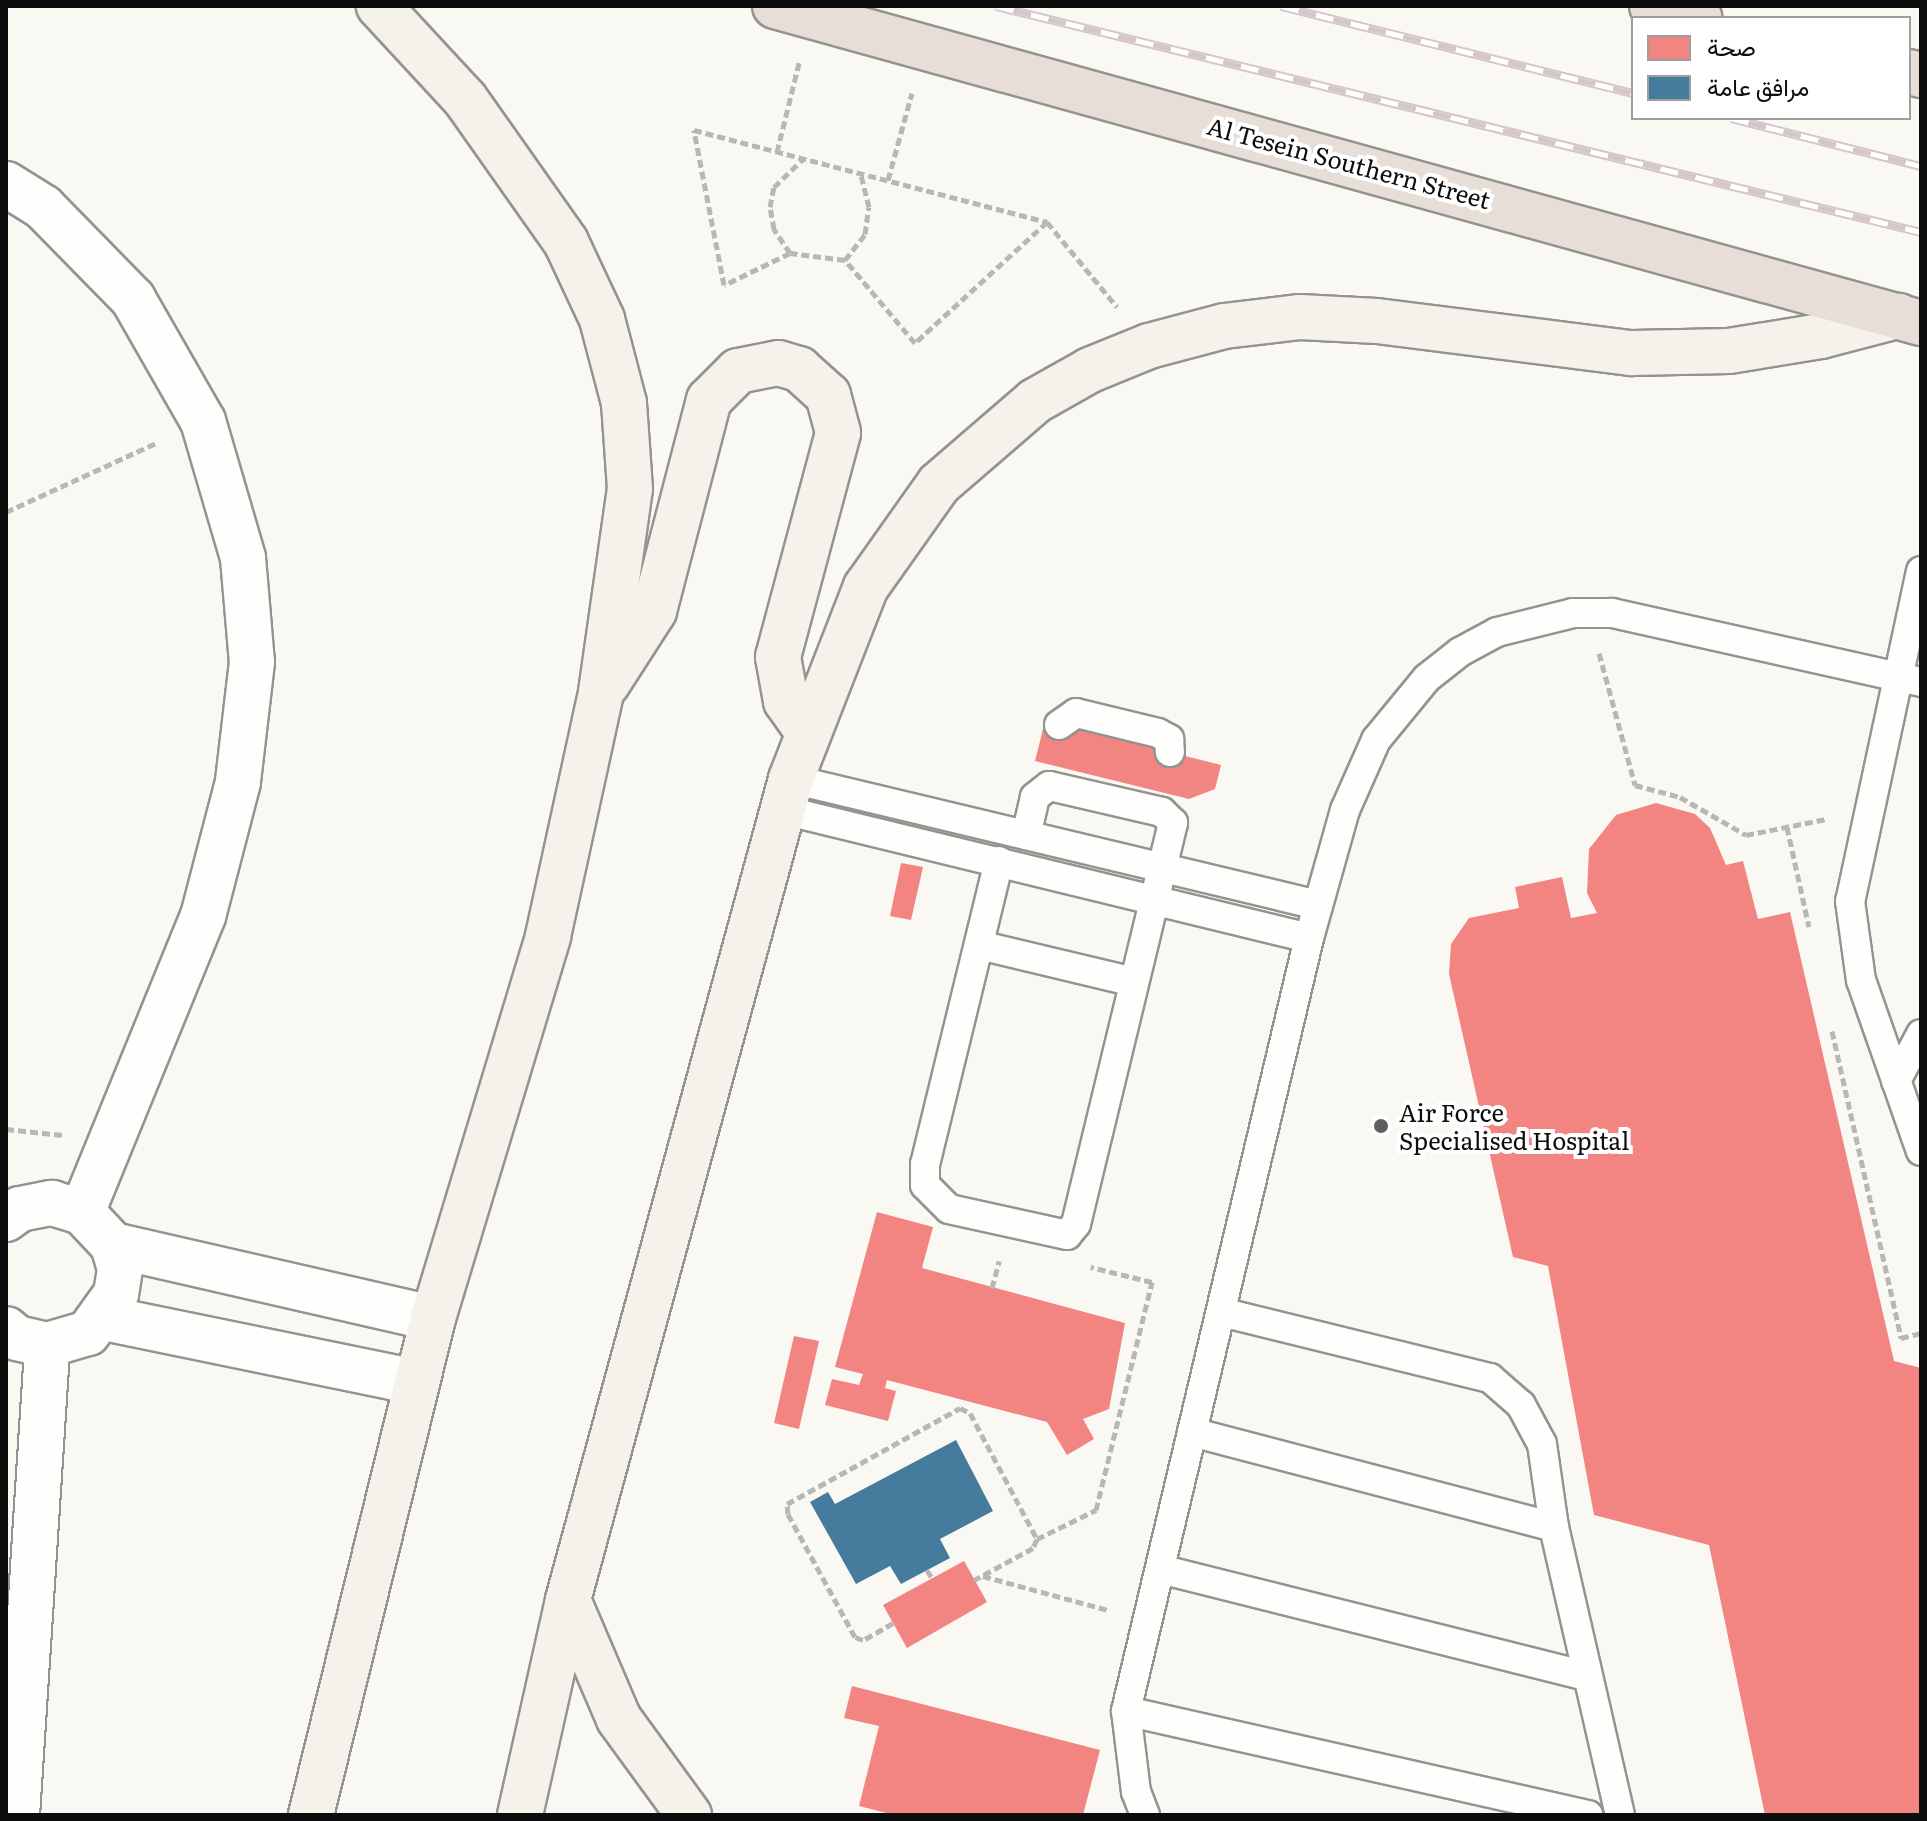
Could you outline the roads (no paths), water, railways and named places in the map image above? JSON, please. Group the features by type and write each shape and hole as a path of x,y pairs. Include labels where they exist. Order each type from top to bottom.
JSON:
{"highway":[{"path":"1652,6 1691,16"},
{"name":"Al Tesein Southern Street","path":"793,10 1910,320"}],"street":[{"path":"311,1815 433,1318 548,936 601,692 630,489 624,403 602,319 566,242 465,99 379,6"},
{"path":"6,184 43,207 133,299 203,421 243,558 252,662 238,782 203,916 108,1140 82,1212"},
{"path":"520,1815 568,1600 787,795 866,587 939,484 1035,401 1090,370 1149,346 1224,326 1300,317 1377,321 1632,353 1729,351 1910,320"},
{"path":"601,692 624,665 654,611 709,400 738,371 778,363 799,369 828,395 838,433 778,657 786,701 808,733"},
{"path":"6,1219 20,1209 52,1203 82,1212 113,1245 120,1269 116,1294 104,1318 88,1333 47,1345 17,1338 6,1329"},
{"path":"113,1245 433,1318"},
{"path":"104,1318 417,1382"},
{"path":"17,1815 47,1345"},
{"path":"568,1600 619,1719 689,1815"}],"lane":[{"path":"1921,571 1908,680 1855,866 1851,936 1921,1151"},
{"path":"1145,1815 1136,1792 1126,1711 1309,938 1359,774 1376,740 1427,678 1497,632 1535,620 1589,613 1612,613 1908,680"},
{"path":"1059,725 1076,713 1158,733 1169,739 1170,752"},
{"path":"999,861 925,1164 925,1185 949,1209 1060,1236 1076,1224 1173,823 1157,801 1046,776 1035,797 1026,835"},
{"path":"787,795 1026,835 1318,905"},
{"path":"787,795 999,861 1309,938"},
{"path":"979,945 1134,982"},
{"path":"1896,1081 1921,1034"},
{"path":"1221,1312 1490,1378 1521,1405 1542,1444 1554,1527 1620,1815"},
{"path":"1192,1432 1554,1527"},
{"path":"1160,1569 1587,1676"},
{"path":"1126,1711 1588,1815"}],"railway":[{"path":"996,6 1921,232"},
{"path":"1281,6 1631,93"},
{"path":"1739,120 1921,166"}],"place":[{"name":"Air Force Specialised Hospital","path":"1381,1126"}]}
